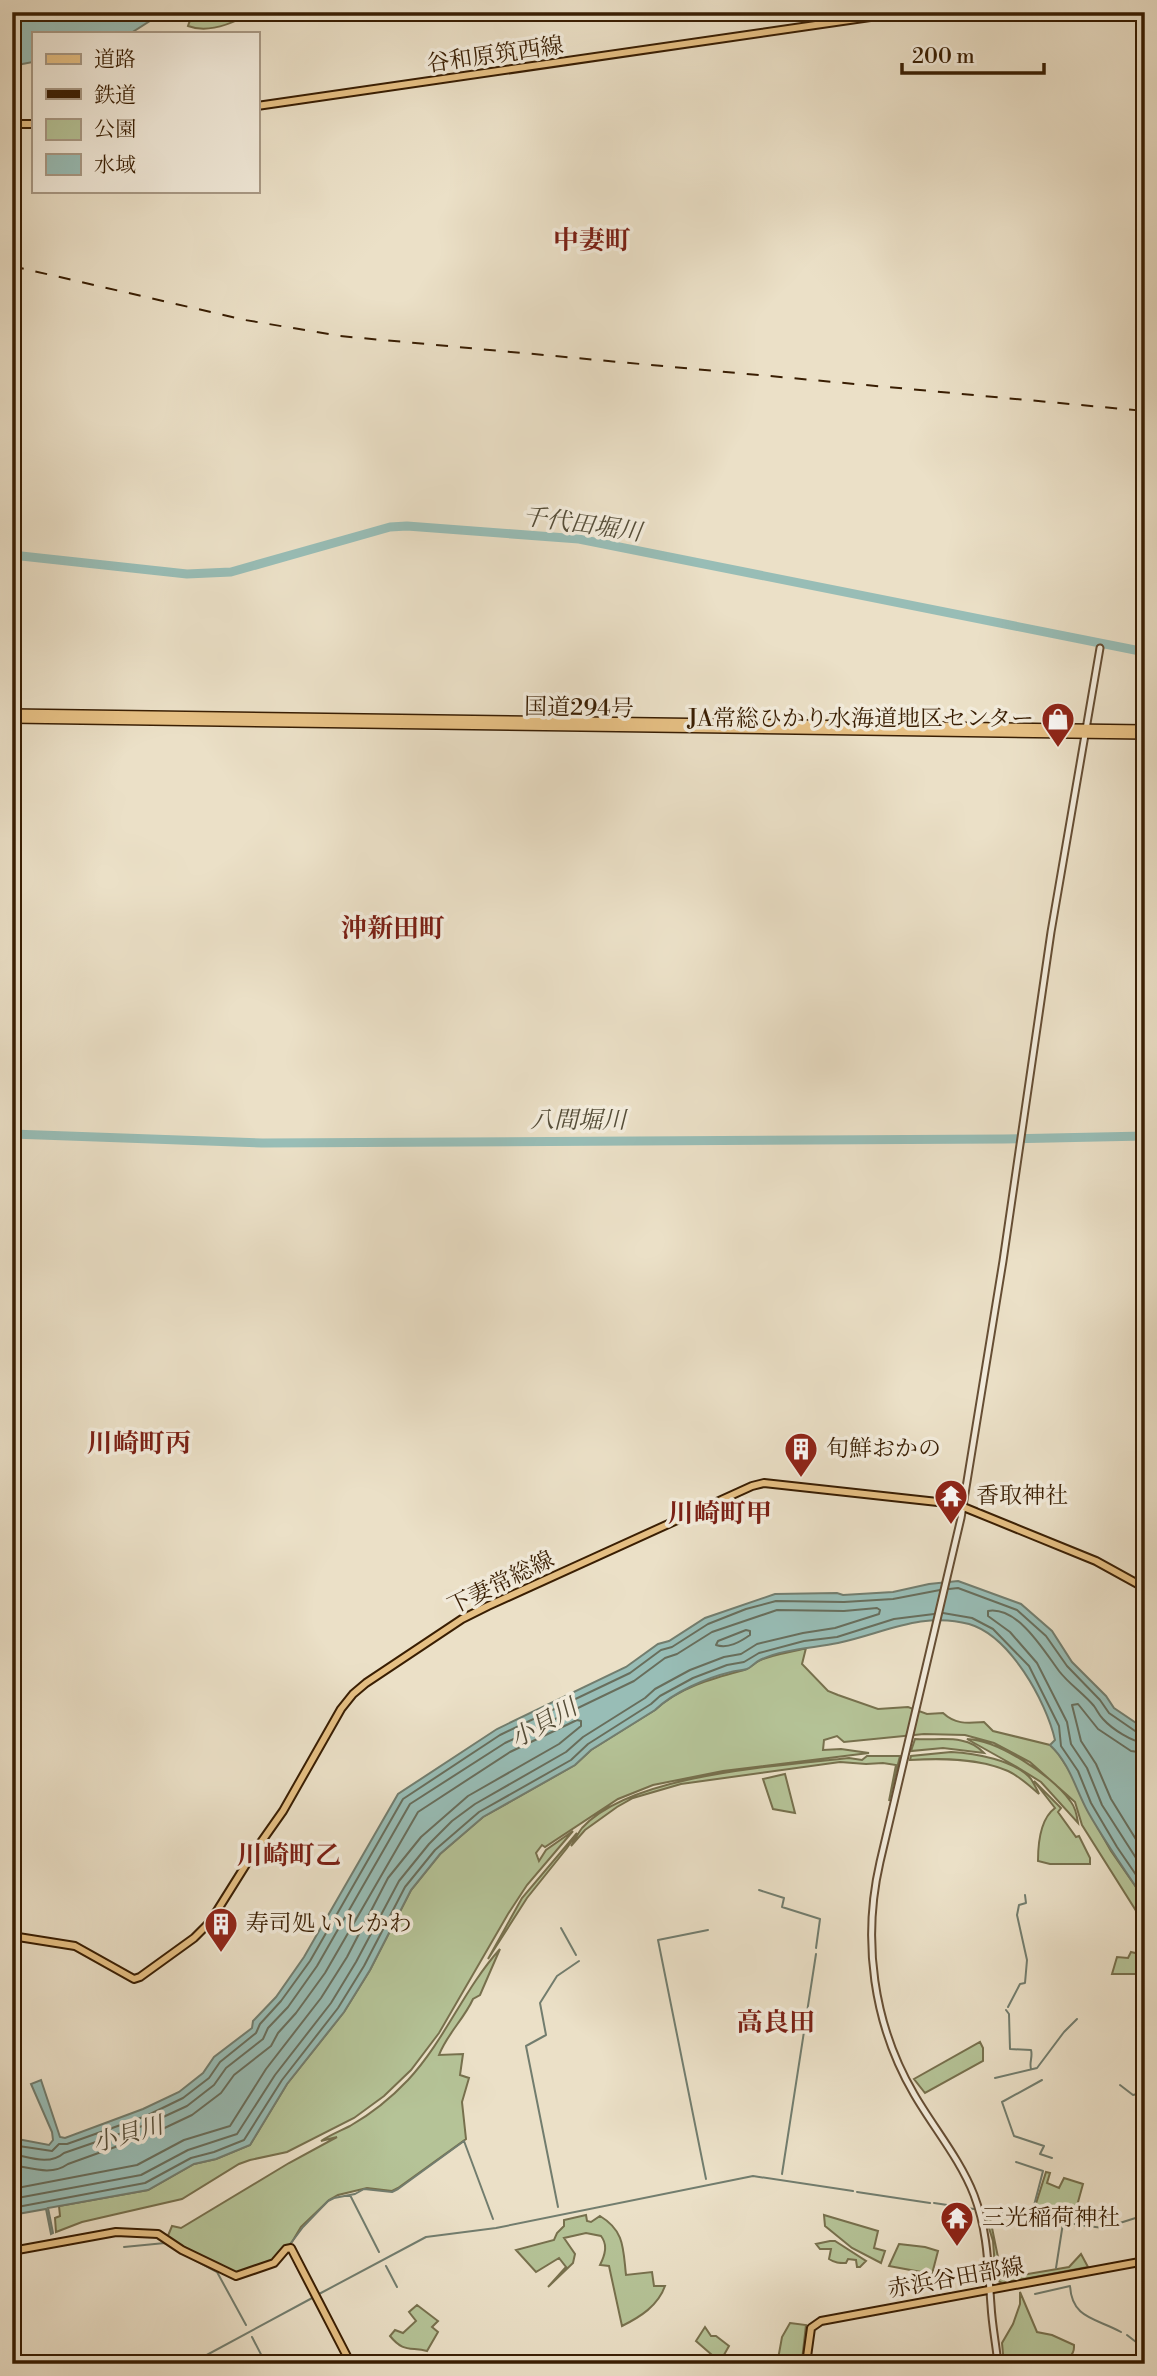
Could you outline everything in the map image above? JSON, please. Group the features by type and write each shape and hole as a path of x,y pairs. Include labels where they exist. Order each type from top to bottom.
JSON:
{"highway":[{"name":"国道294号","path":"12,713 1145,735"},
{"name":"国道294号","path":"12,719 1086,732 1145,729"}],"main road":[{"name":"谷和原筑西線","path":"259,106 905,12"},
{"path":"12,124 32,124"},
{"name":"下妻常総線","path":"12,1936 75,1946 134,1979 140,1977 194,1938 210,1922 283,1811 332,1725 354,1694 393,1664 462,1619 752,1486 764,1483 964,1506 1096,1561 1145,1588"},
{"path":"12,2250 116,2232 154,2234 236,2276 274,2263 290,2248 351,2364"},
{"name":"赤浜谷田部線","path":"806,2364 810,2333 816,2323 1145,2261"}],"street":[{"path":"999,2364 987,2241 974,2193 900,2067 887,2034 876,1987 871,1941 874,1894 964,1506 1051,932 1100,648"}],"green space":[{"path":"193,12 253,12 230,23 204,29 188,26"},
{"path":"806,1648 802,1664 828,1691 838,1695 878,1709 908,1707 927,1714 943,1713 962,1722 984,1722 993,1731 1050,1745 1072,1775 1085,1805 1111,1851 1145,1900 1145,1925 1082,1825 1075,1802 1030,1762 994,1743 965,1735 924,1734 844,1742 837,1736 824,1740 823,1750 841,1749 869,1753 723,1771 653,1785 618,1799 545,1847 542,1845 536,1853 539,1861 546,1850 573,1831 527,1885 439,2033 411,2070 384,2096 354,2118 287,2152 239,2164 182,2199 82,2222 56,2232 55,2218 60,2216 59,2206 148,2190 194,2164 216,2159 250,2145 287,2084 344,2012 370,1970 411,1890 440,1854 483,1817 575,1765 591,1750 686,1689 747,1669 763,1659"},
{"path":"915,1739 961,1740 984,1753 943,1748 911,1751"},
{"path":"967,1739 980,1741 1009,1753 1052,1781 1071,1802 1078,1823 1041,1782"},
{"path":"951,1752 1005,1762 1024,1772 1039,1794 1012,1773 997,1767 973,1761 910,1760 911,1756"},
{"path":"867,1756 900,1756 889,1801 896,1765 883,1763 840,1762 681,1784 633,1798 617,1807 585,1830 571,1846 582,1828 605,1810 634,1795 669,1784 746,1769 849,1758 862,1760"},
{"path":"785,1774 795,1813 773,1809 763,1779"},
{"path":"1034,1781 1061,1808 1058,1812 1076,1837 1079,1836 1090,1858 1090,1864 1050,1864 1038,1861 1043,1825 1055,1808"},
{"path":"577,1833 527,1898 488,1959 522,1898"},
{"path":"500,1949 480,1995 473,1999 439,2055 463,2054 460,2075 469,2078 462,2102 466,2139 392,2191 367,2188 329,2200 301,2227 292,2242 273,2263 235,2274 167,2238 172,2226 181,2228 337,2137 321,2141 358,2121 388,2099 421,2065 487,1964"},
{"path":"1131,1952 1144,1955 1136,1974 1112,1974 1117,1957 1128,1958"},
{"path":"980,2042 983,2061 925,2093 914,2079"},
{"path":"1046,2172 1050,2173 1047,2183 1059,2188 1064,2178 1083,2184 1073,2220 1033,2213"},
{"path":"984,2212 989,2213 999,2262 999,2279 1069,2267 1081,2254 1088,2267 1002,2283 996,2280 993,2241"},
{"path":"586,2215 587,2221 591,2222 600,2216 618,2234 626,2275 652,2272 654,2286 665,2286 653,2305 642,2315 622,2326 609,2266 600,2265 605,2250 601,2236 586,2233 564,2238 575,2254 573,2263 548,2287 566,2267 559,2258 536,2272 516,2250 554,2240 564,2226 564,2220"},
{"path":"824,2215 878,2231 874,2248 885,2251 881,2263 852,2248 825,2226"},
{"path":"835,2241 866,2261 857,2267 856,2260 848,2259 846,2263 829,2259 831,2249 820,2249 816,2244"},
{"path":"899,2244 938,2251 932,2274 889,2266"},
{"path":"1020,2292 1037,2332 1052,2335 1074,2345 1072,2354 1066,2359 1046,2365 1004,2364 1002,2343 1013,2324 1020,2304"},
{"path":"417,2305 438,2321 432,2327 438,2332 427,2351 403,2347 390,2336 395,2330 403,2333 416,2321 409,2312"},
{"path":"790,2323 806,2325 802,2360 778,2359 782,2337"},
{"path":"705,2327 711,2336 716,2336 729,2346 720,2362 696,2341"}],"water":[{"path":"12,12 164,12 133,32 32,32 32,62 12,66"},
{"name":"小貝川","path":"958,1581 1021,1604 1052,1631 1072,1662 1106,1696 1114,1708 1145,1729 1145,1900 1101,1834 1067,1768 1050,1745 1055,1740 1035,1689 1012,1656 984,1631 969,1624 935,1620 902,1625 838,1643 778,1653 747,1669 733,1671 691,1686 591,1750 575,1765 483,1817 440,1854 411,1890 370,1970 344,2012 287,2084 250,2145 216,2159 194,2164 148,2190 48,2208 53,2233 51,2234 46,2209 12,2215 12,2138 49,2145 53,2140 31,2084 41,2080 60,2137 65,2138 143,2109 179,2092 203,2073 214,2057 252,2028 253,2021 276,1997 304,1957 398,1794 497,1729 626,1667 658,1644 669,1641 705,1618 775,1594 843,1595 893,1592"}],"waterway":[{"name":"千代田堀川","path":"12,555 187,574 231,572 390,527 579,539 1145,652"},
{"name":"八間堀川","path":"12,1134 262,1143 1145,1136"},
{"path":"759,1890 784,1898 782,1907 820,1919 816,1948"},
{"path":"1008,2007 1020,1984 1025,1983 1027,1960 1017,1915 1019,1905 1026,1903 1025,1895"},
{"path":"561,1928 576,1955"},
{"path":"706,2179 658,1940 708,1930"},
{"path":"782,2174 816,1954"},
{"path":"558,2207 526,2046 546,2035 540,2003 557,1976 579,1961"},
{"path":"1006,2010 1009,2014 1010,2049 1031,2050 1031,2069"},
{"path":"995,2078 1037,2068 1077,2019"},
{"path":"1042,2080 1002,2102 1014,2136 1044,2146 1040,2154 1052,2158"},
{"path":"1120,2085 1133,2095 1145,2092"},
{"path":"291,2243 328,2201 364,2189 392,2192 464,2141 493,2219"},
{"path":"1016,2162 1043,2171 1031,2217"},
{"path":"319,2294 426,2237 496,2228 753,2176 853,2191"},
{"path":"857,2192 930,2203"},
{"path":"350,2195 379,2252"},
{"path":"934,2203 974,2209"},
{"path":"986,2211 1074,2224"},
{"path":"1078,2225 1104,2228 1145,2215"},
{"path":"1056,2268 1063,2223"},
{"path":"124,2247 165,2243 174,2248"},
{"path":"191,2258 217,2272 246,2325"},
{"path":"386,2266 397,2287"},
{"path":"1035,2294 1070,2286 1075,2305 1080,2311 1121,2332"},
{"path":"190,2364 314,2297"},
{"path":"1127,2335 1145,2349"},
{"path":"252,2337 266,2364"}],"railway":[{"path":"12,266 245,320 340,336 1145,411"}],"place":[{"name":"JA常総ひかり水海道地区センター","path":"1058,749"},
{"name":"旬鮮おかの","path":"801,1479"},
{"name":"香取神社","path":"951,1526"},
{"name":"寿司処 いしかわ","path":"221,1954"},
{"name":"三光稲荷神社","path":"957,2248"}],"district":[{"name":"中妻町","path":"592,241"},
{"name":"沖新田町","path":"393,929"},
{"name":"川崎町丙","path":"139,1444"},
{"name":"川崎町甲","path":"720,1514"},
{"name":"川崎町乙","path":"289,1856"},
{"name":"高良田","path":"776,2023"}]}
